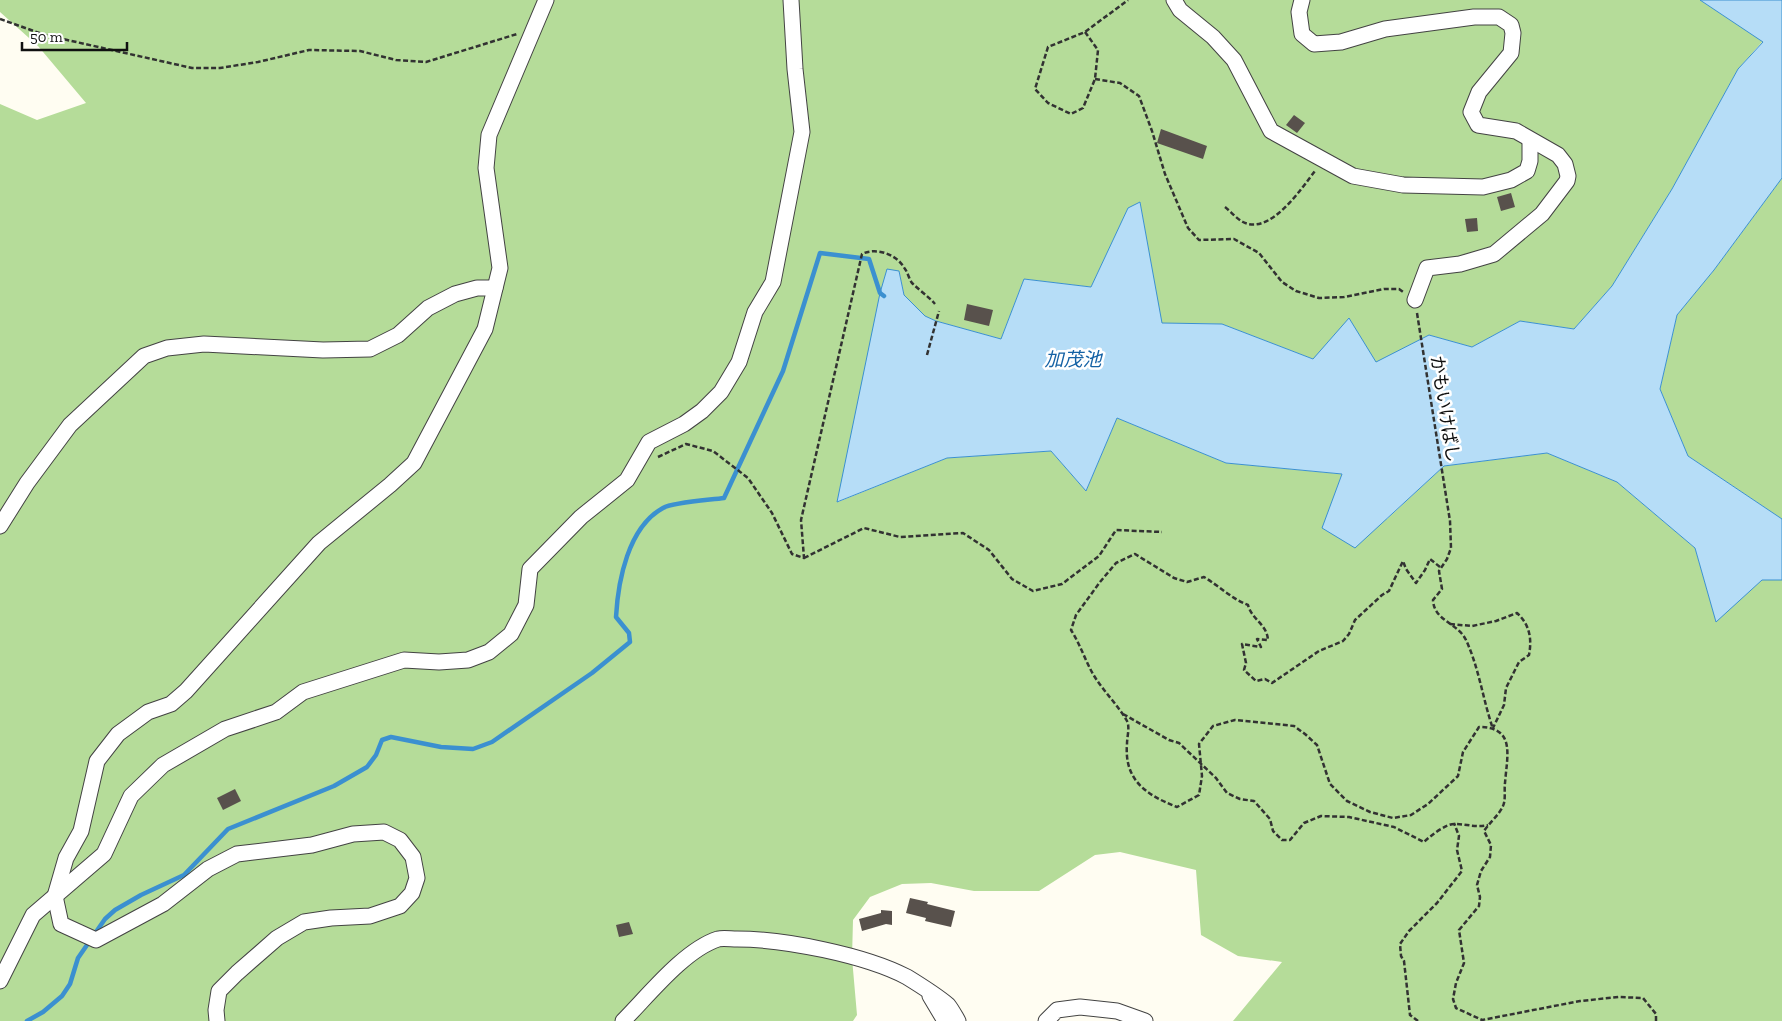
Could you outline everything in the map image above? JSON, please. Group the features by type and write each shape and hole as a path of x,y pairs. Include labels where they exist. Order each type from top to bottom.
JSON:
{"street":[{"path":"217,1021 216,1010 219,991 277,938 304,922 330,918 370,916 400,906 412,893 417,878 413,857 400,840 384,832 352,834 312,845 237,854 208,868 163,904 96,940 61,924 55,896 66,858 81,831 96,761 118,734 148,712 171,704 186,691 319,543 390,485 414,462 485,329 500,268 486,168 489,135 546,0"},
{"path":"0,982 33,915 104,854 130,796 164,765 225,730 276,712 303,692 404,660 439,662 468,660 489,652 510,634 526,605 530,569 581,517 627,480 648,442 684,424 702,411 720,392 739,362 755,312 773,282 802,132 795,68 791,0"},
{"path":"1174,0 1180,10 1213,37 1234,60 1271,131 1353,176 1403,185 1483,187 1511,180 1527,171 1530,161 1530,140"},
{"path":"1302,0 1299,12 1302,34 1314,44 1341,42 1385,29 1474,17 1499,17 1511,25 1513,33 1511,53 1479,92 1471,112 1478,125 1516,132 1558,155 1565,164 1568,176 1567,181 1542,214 1494,254 1460,264 1427,268 1415,300"},
{"path":"0,526 27,483 70,425 144,356 167,348 204,344 323,350 370,348 398,335 428,308 455,294 477,288 494,288"},
{"path":"623,1021 676,967 694,952 719,939 751,939 778,942 831,952 879,965 927,990 948,1006 958,1021"},
{"path":"927,990 945,1021"},
{"path":"1046,1021 1057,1010 1080,1007 1117,1011 1145,1021"}],"path":[{"path":"1085,32 1098,50 1096,79 1083,108 1071,114 1048,103 1035,89 1048,46 1085,32 1128,0"},
{"path":"0,19 45,35 192,68 220,68 258,62 309,50 360,51 396,60 426,62 535,29"},
{"path":"1096,79 1120,83 1139,96 1165,174 1188,228 1199,240 1234,239 1259,253 1282,282 1296,291 1319,298 1344,298 1384,289 1400,290 1415,300"},
{"path":"1225,207 1244,223 1259,224 1272,220 1302,189 1324,160"},
{"path":"804,558 801,520 862,254 871,250 885,253 898,260 905,267 911,282 935,304"},
{"name":"かもいけばし","path":"1415,300 1450,521 1450,548 1447,559 1440,567"},
{"path":"927,356 939,311"},
{"path":"655,459 686,444 712,451 748,478 772,513 792,554 804,558 864,528 900,537 963,533 989,550 1012,579 1033,591 1062,584 1099,556 1116,530 1162,532"},
{"path":"1493,729 1484,702 1478,674 1466,640 1433,607 1433,600 1442,589 1440,567 1430,559 1426,570 1416,583 1403,562 1389,591 1382,594 1355,620 1349,634 1343,641 1319,650 1272,683 1265,679 1256,680 1244,670 1246,663 1242,644 1261,647 1257,639 1268,640 1268,633 1250,611 1248,605 1237,601 1220,586 1204,577 1187,582 1174,578 1134,554 1116,563 1100,582 1076,615 1071,630 1082,648 1085,660 1093,674 1129,723 1127,762 1135,782 1156,799 1177,807 1199,795 1202,776 1199,744 1213,726 1234,720 1294,726 1317,745 1330,784 1347,801 1370,812 1393,818 1411,815 1428,804 1458,776 1463,752 1479,727 1493,729 1498,732 1504,737 1508,747 1504,805 1484,831 1491,845 1490,857 1481,871 1477,885 1480,897 1479,906 1459,930 1464,963 1456,983 1453,999 1456,1008 1482,1020 1580,1001 1619,997 1643,998 1656,1014 1656,1021"},
{"path":"1450,624 1472,626 1496,621 1517,613 1523,618 1529,629 1531,643 1529,655 1519,662 1506,688 1504,705 1493,729"},
{"path":"1121,713 1169,740 1179,743 1201,762 1227,793 1240,799 1254,801 1270,820 1274,831 1282,840 1290,840 1304,823 1321,816 1349,817 1394,827 1424,842 1432,834 1454,823 1480,827 1488,825"},
{"path":"1418,1021 1410,1015 1404,961 1401,956 1400,944 1409,931 1437,904 1462,871 1457,850 1459,836 1454,823"}],"green space":[{"path":"0,0 1700,0 1763,41 1738,69 1672,189 1612,286 1574,329 1520,321 1472,347 1429,335 1376,363 1313,359 1222,324 1161,323 1140,202 1128,209 1091,287 1024,279 1001,339 936,321 925,316 904,295 899,271 838,502 947,458 1051,451 1086,491 1117,418 1226,463 1342,474 1323,528 1387,519 1444,466 1547,453 1617,482 1695,548 1716,621 1762,580 1782,580 1782,1021 1233,1021 1282,962 1238,956 1201,935 1196,870 1120,852 1095,855 1039,891 974,891 931,883 902,884 870,897 853,920 852,958 857,1015 853,1021 0,1021 0,104 37,120 86,103 38,46 0,12"},
{"path":"1782,178 1782,519 1688,456 1660,389 1677,315 1714,270"}],"water":[{"name":"加茂池","path":"1700,0 1782,0 1782,178 1714,270 1677,315 1660,389 1688,456 1782,519 1782,580 1762,580 1716,622 1695,548 1617,482 1547,453 1444,466 1355,548 1322,528 1342,474 1226,463 1117,418 1086,491 1051,451 947,458 837,502 880,293 887,269 899,271 904,295 925,316 936,321 1001,339 1024,279 1091,287 1128,208 1140,202 1162,323 1222,324 1313,359 1349,318 1376,362 1429,335 1472,347 1520,321 1574,329 1612,286 1672,189 1738,69 1763,42"}],"building":[{"path":"1294,115 1305,123 1297,133 1286,125"},
{"path":"1161,129 1207,146 1203,159 1157,143"},
{"path":"1511,193 1515,207 1501,211 1497,197"},
{"path":"1477,218 1478,231 1467,232 1465,219"},
{"path":"967,304 993,310 989,326 964,320"},
{"path":"235,789 241,801 223,810 217,798"},
{"path":"910,898 955,911 951,927 925,921 926,918 906,913"},
{"path":"881,910 892,911 892,925 886,924 862,931 859,919 881,913"},
{"path":"629,922 633,934 619,937 616,925"}],"waterway":[{"path":"27,1021 43,1012 62,996 70,984 78,958 105,919 115,910 141,895 184,875 228,829 334,786 367,767 376,755 382,740 391,737 441,747 473,749 492,742 592,673 630,642 629,633 616,617 619,587 633,541 641,528 663,508 683,503 724,498 783,371 820,253 869,259 880,293 884,296"}]}
